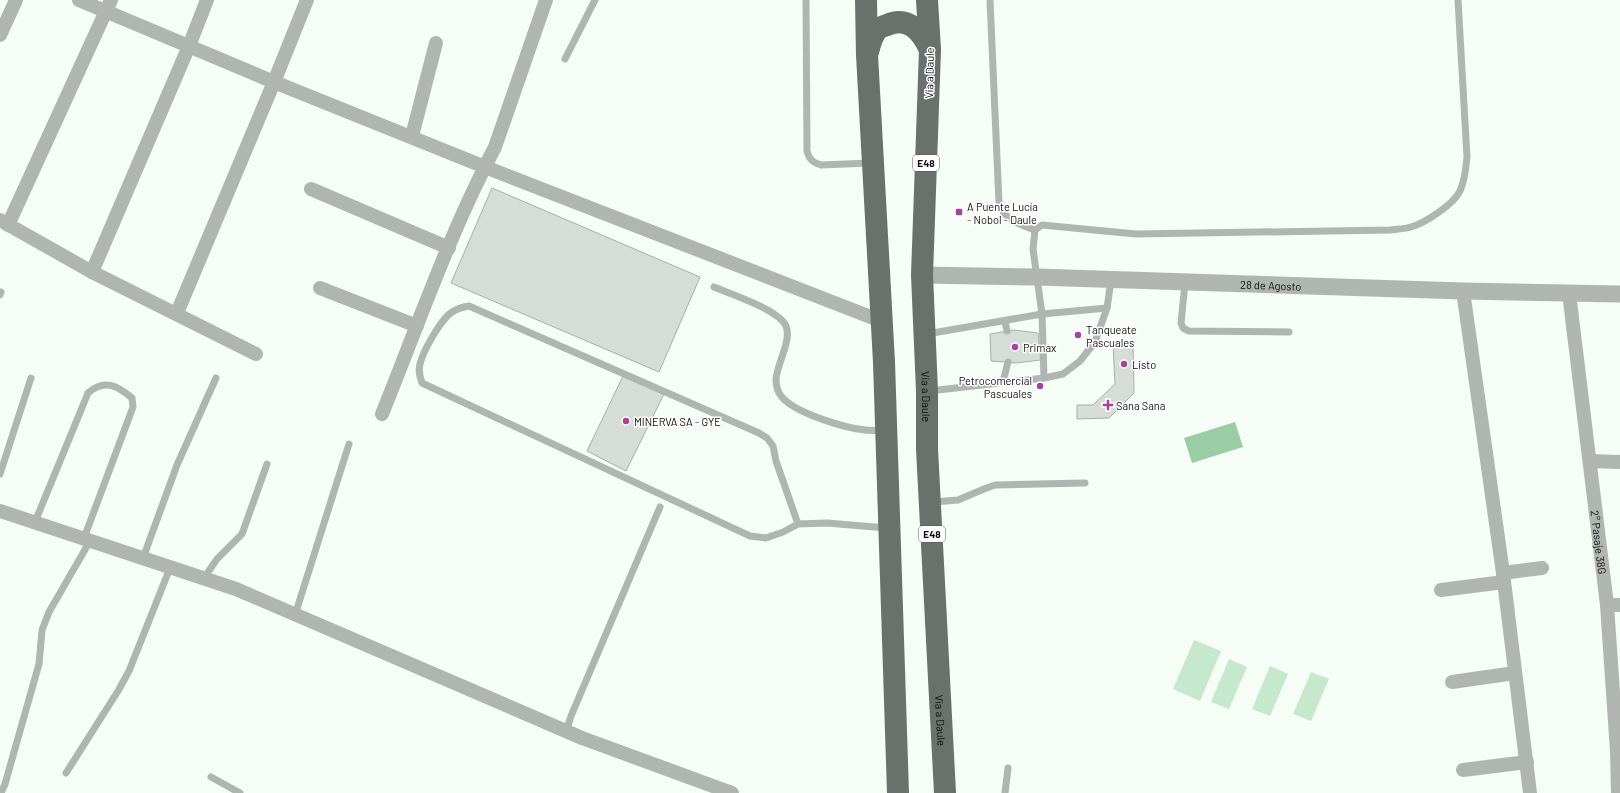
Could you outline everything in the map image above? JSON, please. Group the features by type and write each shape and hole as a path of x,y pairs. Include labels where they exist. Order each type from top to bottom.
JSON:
{"highway":[{"path":"866,0 867,55 886,430 898,793"},
{"name":"Vía a Daule","path":"927,0 930,50 922,275 923,335 927,391 927,449 931,502 945,793"},
{"path":"867,55 873,36 879,28 891,23 901,22 910,24 918,30 924,37 930,50"}],"street":[{"path":"0,35 16,0"},
{"path":"79,0 108,6 190,46 274,82 412,136 485,167 881,321"},
{"path":"92,272 190,46 207,0"},
{"path":"177,313 307,0"},
{"path":"382,414 449,248 495,147 546,0"},
{"path":"108,6 4,223 92,272 177,313 256,354"},
{"path":"412,136 436,43"},
{"path":"311,189 449,248"},
{"name":"28 de Agosto","path":"922,275 1037,277 1111,281 1463,291 1620,294"},
{"path":"320,288 417,326"},
{"path":"1463,291 1503,577 1530,793"},
{"name":"2° Pasaje 38G","path":"1569,293 1590,461 1614,605 1618,793"},
{"path":"1590,461 1620,462"},
{"path":"0,510 236,589 566,732 732,793"},
{"path":"1441,590 1542,568"},
{"path":"1452,682 1515,673"},
{"path":"1463,770 1527,762"}],"lane":[{"path":"565,59 595,0"},
{"path":"806,0 807,151 809,157 814,163 821,165 873,163"},
{"path":"990,0 999,202 1004,215 1011,220 1035,230"},
{"path":"1044,378 1042,314 1033,249 1035,230 1038,227 1047,225 1136,234 1390,230 1411,227 1423,222 1449,203 1460,192 1465,175 1467,157 1458,0"},
{"path":"927,391 1044,378 1063,374 1080,361 1095,342 1107,308 1111,281"},
{"path":"1185,282 1181,323 1183,328 1189,331 1289,332"},
{"path":"714,288 771,311 786,326 787,336 776,378 777,390 782,398 801,410 821,419 865,430 886,430"},
{"path":"798,524 776,461 773,446 767,438 759,433 469,306 460,307 451,312 438,326 420,364 419,373 422,383 750,536 766,538 798,524 827,523 889,528"},
{"path":"923,335 1042,314 1107,308"},
{"path":"1005,321 1007,332"},
{"path":"1003,382 1008,362"},
{"path":"0,474 31,378"},
{"path":"143,558 177,465 216,378"},
{"path":"1,793 5,784 39,664 42,630 49,612 87,540 133,407 132,398 126,392 110,384 94,387 88,393 35,522"},
{"path":"295,615 349,444"},
{"path":"204,578 217,559 242,534 267,464"},
{"path":"931,502 958,500 984,488 1001,485 1085,483"},
{"path":"566,732 574,709 660,508"},
{"path":"66,773 129,671 170,568"},
{"path":"1005,793 1008,768"},
{"path":"211,777 240,793"}],"shaded area":[{"path":"1235,422 1243,447 1192,463 1184,438"},
{"path":"1194,640 1221,651 1200,701 1173,689"},
{"path":"1229,659 1247,667 1229,709 1211,702"},
{"path":"1270,666 1288,674 1270,716 1252,709"},
{"path":"1311,672 1329,679 1311,721 1293,714"}],"building":[{"path":"492,188 700,277 659,372 451,283"},
{"name":"Primax","path":"1014,330 1038,333 1041,360 1016,363 991,361 990,334"},
{"name":"Listo","path":"1133,342 1134,393 1109,418 1077,419 1077,405 1093,405 1115,384 1113,344"},
{"name":"MINERVA SA - GYE","path":"624,374 665,392 626,471 587,451"}],"place":[{"name":"A Puente Lucía - Nobol - Daule","path":"959,212"},
{"name":"Tanqueate Pascuales","path":"1078,335"},
{"name":"Primax","path":"1015,347"},
{"name":"Listo","path":"1124,364"},
{"name":"Petrocomercial Pascuales","path":"1040,386"},
{"name":"Sana Sana","path":"1108,405"},
{"name":"MINERVA SA - GYE","path":"626,421"}]}
